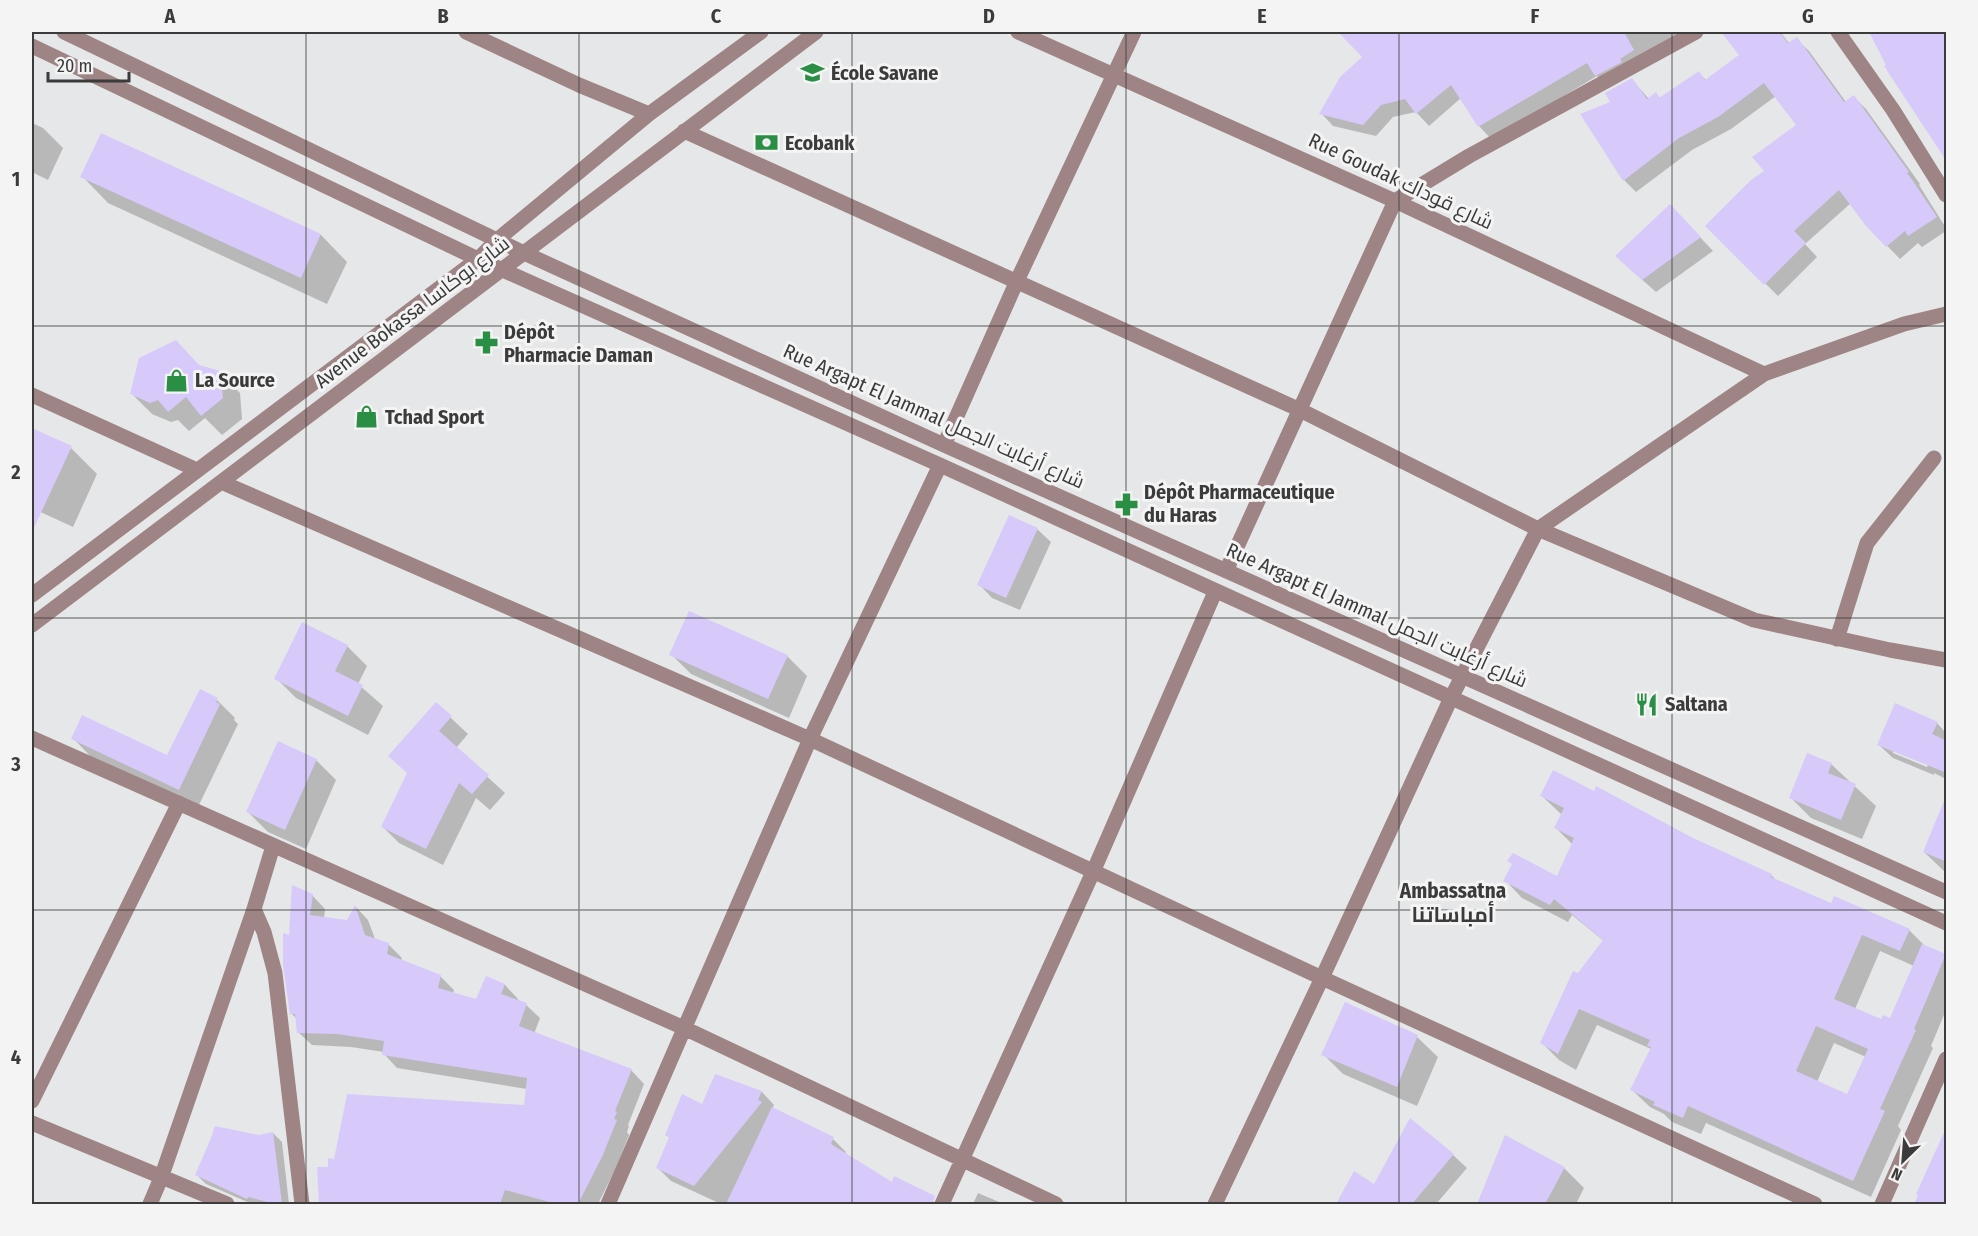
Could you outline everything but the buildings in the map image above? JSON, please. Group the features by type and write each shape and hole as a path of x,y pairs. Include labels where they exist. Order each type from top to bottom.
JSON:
{"street":[{"name":"Rue Argapt El Jammal شارع أرغابت الجمل","path":"64,32 524,254 944,445 1947,892"},
{"path":"466,32 579,85 649,114"},
{"name":"Avenue Bokassa شارع بوكاسا","path":"32,595 478,259 497,240 649,114 761,32"},
{"name":"Avenue Bokassa شارع بوكاسا","path":"32,625 816,32"},
{"name":"Rue Goudak شارع قوداك","path":"1018,32 1395,201 1764,374"},
{"path":"944,445 1016,283 1134,32"},
{"path":"1226,571 1298,409 1395,201 1468,156 1696,32"},
{"path":"1838,32 1893,110 1947,195"},
{"path":"32,46 502,270 940,465 1947,923"},
{"path":"684,131 1298,409 1538,529 1754,620 1947,660"},
{"path":"1215,1204 1451,698 1538,529 1764,374 1904,324 1947,314"},
{"path":"32,395 197,470"},
{"path":"1837,639 1867,543 1934,458"},
{"path":"608,1204 810,739 940,465"},
{"path":"221,482 810,739 1322,978 1815,1204"},
{"path":"942,1204 1094,872 1215,592"},
{"path":"32,738 684,1028 1056,1204"},
{"path":"32,1101 179,803"},
{"path":"150,1204 254,909 273,846"},
{"path":"254,909 264,932 275,973 302,1204"},
{"path":"1881,1204 1947,1059"},
{"path":"32,1123 227,1204"}],"place":[{"name":"École Savane","path":"813,73"},
{"name":"Ecobank","path":"767,143"},
{"name":"Dépôt Pharmacie Daman","path":"486,343"},
{"name":"La Source","path":"177,380"},
{"name":"Tchad Sport","path":"367,417"},
{"name":"Dépôt Pharmaceutique du Haras","path":"1126,504"},
{"name":"Saltana","path":"1647,704"}],"district":[{"name":"Ambassatna أمباساتنا","path":"1453,903"}]}
